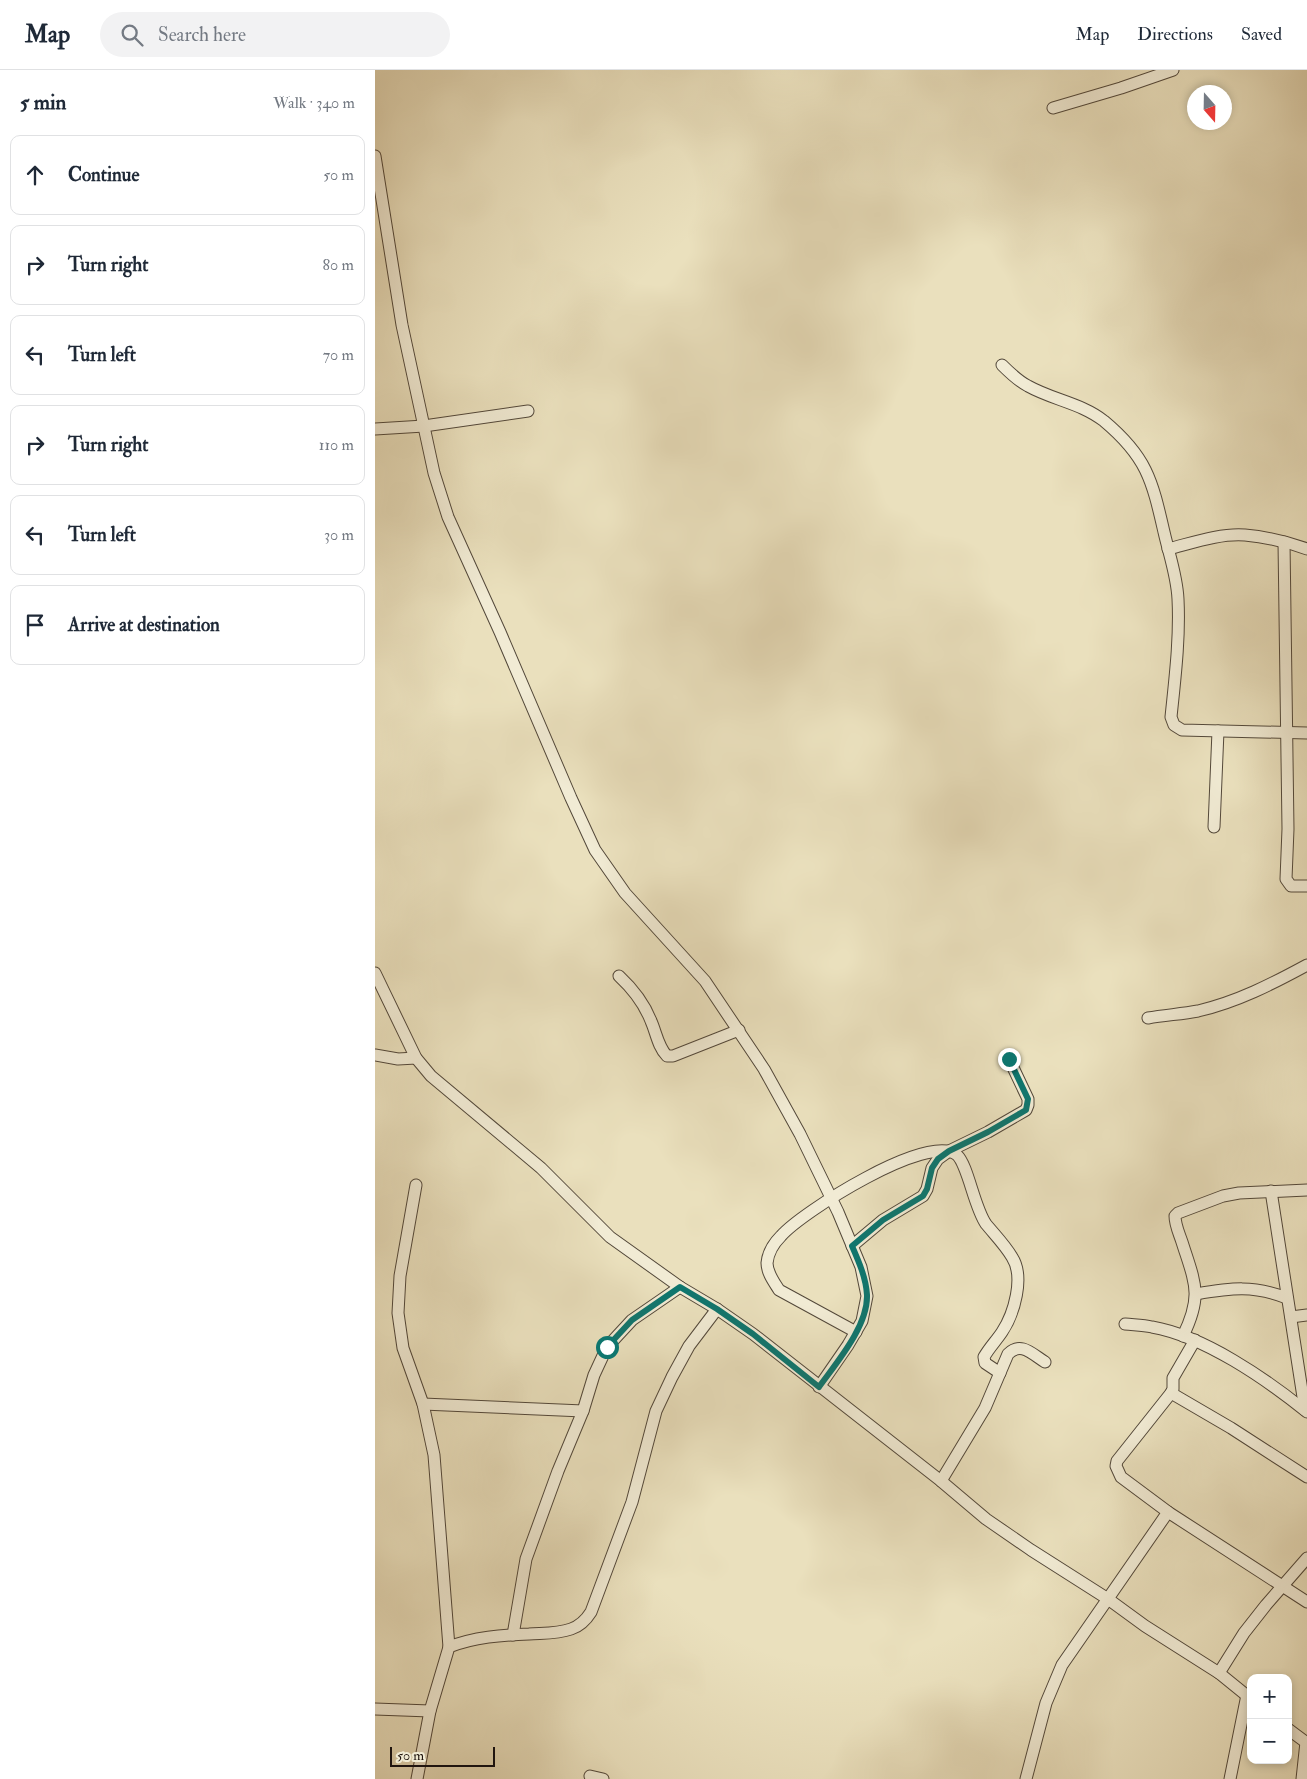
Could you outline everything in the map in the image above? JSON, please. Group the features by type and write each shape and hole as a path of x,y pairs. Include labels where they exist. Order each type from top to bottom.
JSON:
{"street":[{"path":"1053,108 1173,70"},
{"path":"375,156 402,325 434,473 448,517 595,850 625,893 705,981 764,1069 801,1134 861,1267 867,1296 862,1321 819,1387"},
{"path":"1001,365 1015,378 1029,387 1077,405 1102,420 1127,442 1139,457 1150,478 1155,491 1178,597 1178,632 1171,717 1174,725 1182,730 1307,733"},
{"path":"375,428 424,426 528,411"},
{"path":"1168,549 1220,537 1244,535 1284,542 1307,549"},
{"path":"1284,542 1288,829 1286,879 1291,886 1307,886"},
{"path":"1214,827 1218,731"},
{"path":"1148,1018 1197,1011 1233,1001 1263,989 1307,965"},
{"path":"375,973 416,1058 431,1076 541,1168 610,1236 680,1287 717,1309 753,1334 941,1481 986,1519 1108,1599 1145,1626 1219,1673 1247,1695"},
{"path":"619,976 641,1000 661,1047 667,1056 673,1056 739,1030"},
{"path":"375,1054 399,1059 416,1058"},
{"path":"852,1246 883,1220 923,1196 927,1189 932,1168 938,1159 949,1151 996,1128 1026,1110 1028,1099 1009,1059"},
{"path":"856,1332 779,1290 771,1279 767,1264 771,1250 781,1236 799,1219 872,1174 905,1160 930,1153 949,1151 957,1156 963,1164 974,1200 982,1218 1012,1257 1017,1267 1017,1290 1010,1315 1003,1331 984,1357 985,1363 1000,1373"},
{"path":"416,1185 400,1276 398,1313 403,1348 423,1404 435,1455 449,1646 430,1710 417,1779"},
{"path":"1183,1336 1192,1317 1196,1294 1190,1267 1175,1224 1175,1216 1178,1213 1223,1196 1271,1191 1307,1190"},
{"path":"1271,1191 1306,1411"},
{"path":"513,1635 527,1559 558,1471 583,1411 594,1375 607,1347 632,1320 680,1287"},
{"path":"1196,1294 1223,1289 1253,1288 1269,1291 1287,1298"},
{"path":"449,1646 465,1640 559,1632 573,1629 584,1622 591,1612 632,1502 656,1411 689,1346 717,1309"},
{"path":"1291,1318 1307,1315"},
{"path":"1125,1324 1151,1326 1195,1340 1263,1379 1306,1411"},
{"path":"1195,1340 1173,1378 1171,1393 1115,1466 1121,1477 1168,1512 1307,1602"},
{"path":"941,1481 985,1408 1008,1354 1014,1349 1020,1348 1045,1362"},
{"path":"1171,1393 1231,1428 1307,1477"},
{"path":"423,1404 583,1411"},
{"path":"1026,1779 1045,1703 1062,1665 1168,1512"},
{"path":"1219,1673 1244,1633 1307,1558"},
{"path":"1230,1779 1247,1706"},
{"path":"375,1709 430,1710"},
{"path":"1292,1732 1306,1743 1302,1779"},
{"path":"590,1776 603,1779"}],"route":[{"path":"607,1347 632,1320 680,1287 717,1309 753,1334 819,1387 848,1346 862,1321 867,1296 861,1267 852,1246 883,1220 923,1196 927,1189 932,1168 938,1159 949,1151 988,1132 1026,1110 1028,1099 1009,1059"}]}
